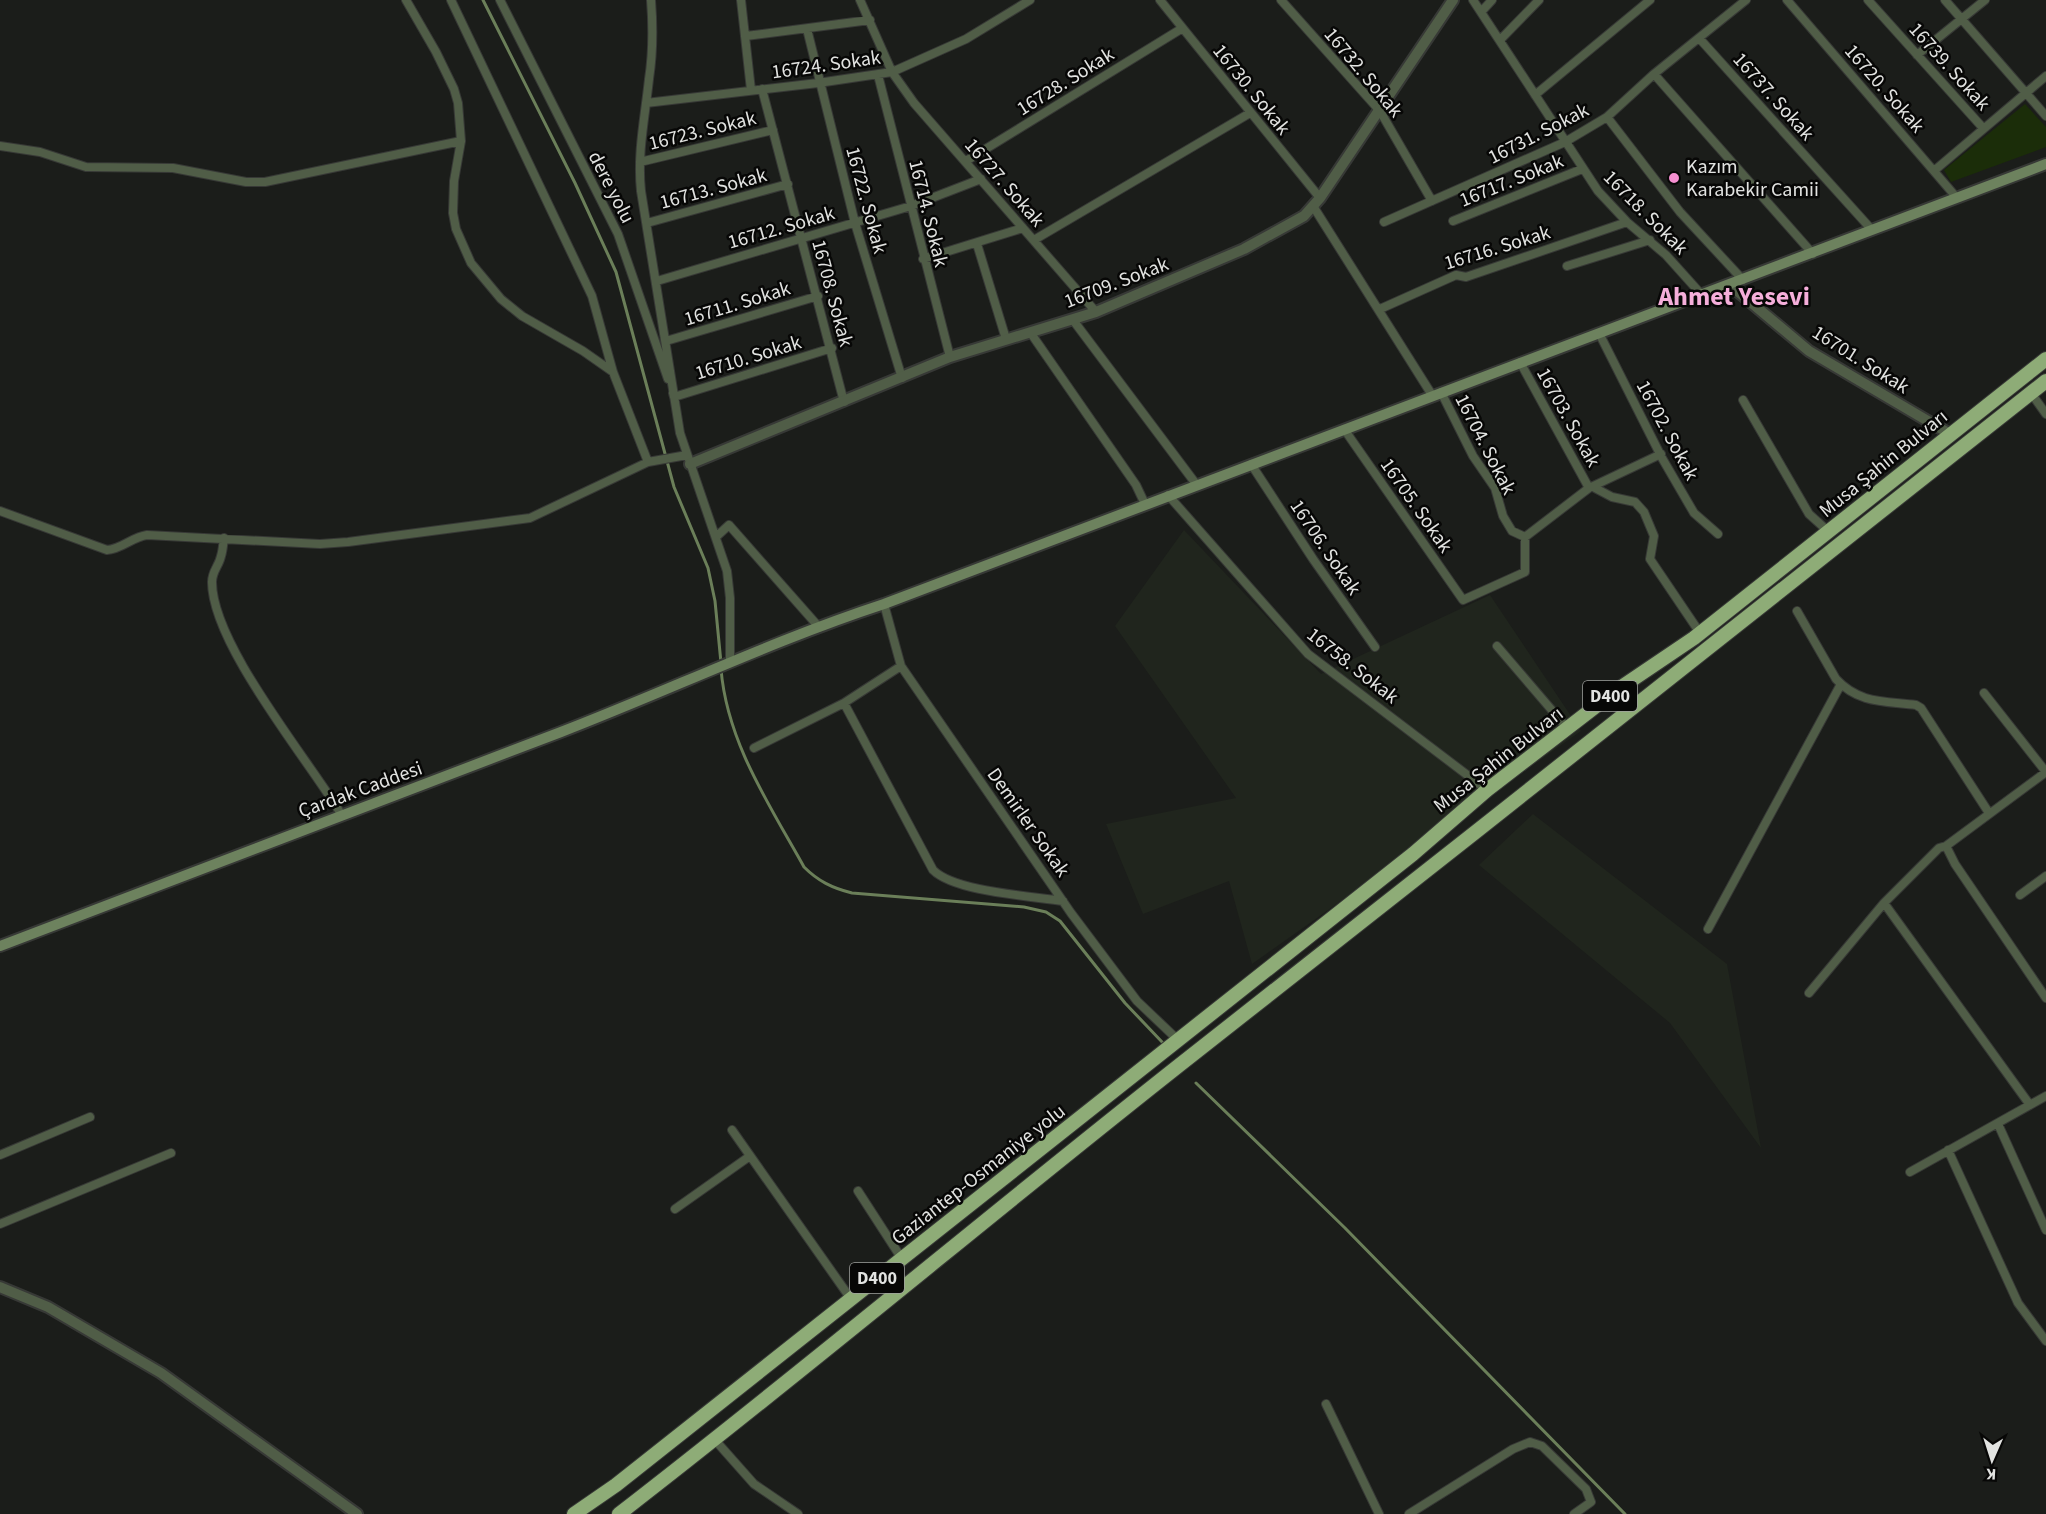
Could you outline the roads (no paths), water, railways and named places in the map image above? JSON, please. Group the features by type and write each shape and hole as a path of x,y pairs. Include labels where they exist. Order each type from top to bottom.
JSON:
{"highway":[{"name":"Musa Şahin Bulvarı","path":"1178,1040 1413,854 1487,790 1700,633 2046,359"},
{"name":"Musa Şahin Bulvarı","path":"1190,1056 1776,598 2045,382"},
{"name":"Gaziantep-Osmaniye yolu","path":"574,1514 616,1485 1178,1040"},
{"name":"Gaziantep-Osmaniye yolu","path":"619,1514 715,1440 1190,1056"}],"main road":[{"name":"Çardak Caddesi","path":"0,946 552,735 818,626 884,604 2046,164"}],"street":[{"path":"406,0 454,89 461,141 454,181 453,213 456,229 471,263 501,299 515,310 613,372"},
{"path":"450,0 591,297 613,372 652,462"},
{"name":"dere yolu","path":"500,0 618,234 674,398"},
{"path":"651,0 651,64 640,162 646,223 674,398 688,460 717,536 727,571 730,598 728,664"},
{"path":"741,0 751,90"},
{"name":"16727. Sokak","path":"860,0 892,72 1096,312"},
{"name":"16724. Sokak","path":"646,103 892,72 966,39 1030,0"},
{"name":"16730. Sokak","path":"1160,0 1181,29 1251,113 1317,202 1380,309 1436,394"},
{"name":"16732. Sokak","path":"1281,0 1380,111 1432,201"},
{"name":"16709. Sokak","path":"688,460 844,402 951,357 1096,312 1244,249 1304,216 1317,202 1380,111 1453,0"},
{"name":"16718. Sokak","path":"1473,0 1582,169 1627,222 1650,240 1701,294"},
{"path":"1481,12 1492,0"},
{"path":"1500,40 1539,0"},
{"path":"1535,95 1650,0"},
{"name":"16731. Sokak","path":"1384,222 1565,142 1606,117 1654,74 1746,0"},
{"name":"16720. Sokak","path":"1787,0 1957,198"},
{"name":"16739. Sokak","path":"1868,0 1983,128"},
{"path":"1945,0 2046,116"},
{"path":"1917,55 1985,0"},
{"path":"746,36 870,20"},
{"name":"16722. Sokak","path":"807,29 818,83 855,223 902,378"},
{"name":"16728. Sokak","path":"966,161 1181,29"},
{"name":"16737. Sokak","path":"1699,39 1872,230"},
{"path":"1654,74 1813,254"},
{"name":"16714. Sokak","path":"878,75 923,259 951,357"},
{"path":"1935,170 2046,76"},
{"name":"16708. Sokak","path":"762,89 832,348 844,402"},
{"path":"1034,240 1251,113"},
{"path":"1606,117 1680,212 1743,280"},
{"name":"16723. Sokak","path":"640,162 772,130"},
{"path":"0,146 40,152 86,167 173,168 246,182 265,182 461,141"},
{"name":"16717. Sokak","path":"1453,221 1582,169"},
{"name":"16712. Sokak","path":"657,281 911,206 981,179"},
{"name":"16713. Sokak","path":"646,223 788,184"},
{"name":"16716. Sokak","path":"1380,309 1456,275 1466,278 1627,222"},
{"path":"923,259 1023,228"},
{"path":"1568,266 1650,240"},
{"path":"977,244 1006,339"},
{"name":"16701. Sokak","path":"1730,285 1809,351 1950,434"},
{"name":"16711. Sokak","path":"666,341 818,296"},
{"path":"1073,320 1196,484"},
{"path":"1030,332 1136,485 1145,504"},
{"name":"16702. Sokak","path":"1599,333 1694,513 1718,534"},
{"name":"16710. Sokak","path":"674,398 832,348"},
{"name":"16703. Sokak","path":"1520,362 1592,488"},
{"path":"2031,393 2046,414"},
{"name":"16704. Sokak","path":"1436,394 1495,488 1503,516 1512,531 1525,537"},
{"path":"1743,400 1809,514 1829,532"},
{"name":"16705. Sokak","path":"1344,429 1463,600 1525,572 1525,537"},
{"path":"1525,537 1592,488 1661,454"},
{"path":"0,511 107,550 123,545 137,536 147,535 320,544 348,542 530,518 652,462 673,458 688,460"},
{"name":"16706. Sokak","path":"1251,464 1313,559 1375,647"},
{"path":"1592,488 1612,497 1635,502 1644,512 1654,536 1650,559 1700,633"},
{"name":"16758. Sokak","path":"1168,495 1313,659 1439,751 1487,790"},
{"path":"717,536 729,525 818,626"},
{"path":"224,538 221,558 214,570 212,584 222,623 252,681 341,814"},
{"name":"Demirler Sokak","path":"884,604 901,666 1063,901 1137,1001 1178,1040"},
{"path":"1797,611 1841,684 1863,698 1913,704 1926,714 1989,813"},
{"path":"1497,646 1568,729"},
{"path":"754,748 844,704 901,666"},
{"path":"1708,929 1841,684"},
{"path":"1809,993 1884,903 1939,848 1946,846 2046,772 1984,693"},
{"path":"844,704 933,870 942,879 968,886 1063,901"},
{"path":"1946,846 1955,864 2044,992"},
{"path":"2020,895 2046,876"},
{"path":"1884,903 2030,1105"},
{"path":"1910,1172 2046,1096"},
{"path":"0,1155 90,1117"},
{"path":"1998,1124 2046,1230"},
{"path":"732,1130 851,1299"},
{"path":"1948,1150 2018,1303 2046,1341"},
{"path":"0,1224 171,1153"},
{"path":"675,1209 750,1156"},
{"path":"858,1191 902,1259"},
{"path":"0,1287 48,1307 135,1357 357,1514"},
{"path":"1326,1404 1379,1514"},
{"path":"715,1440 754,1484 798,1514"},
{"path":"1409,1514 1513,1449 1530,1442 1542,1446 1586,1489 1591,1503 1574,1514"}],"waterway":[{"path":"483,0 575,183 616,272 674,487 708,568 715,601 721,663"},
{"path":"721,669 725,696 741,747 764,796 809,872 838,889 852,893 1024,907 1046,912 1060,921 1125,1003 1163,1043"},
{"path":"1196,1083 1345,1228 1625,1514"}],"place":[{"name":"Kazım Karabekir Camii","path":"1674,178"}],"district":[{"name":"Ahmet Yesevi","path":"1734,296"}]}
